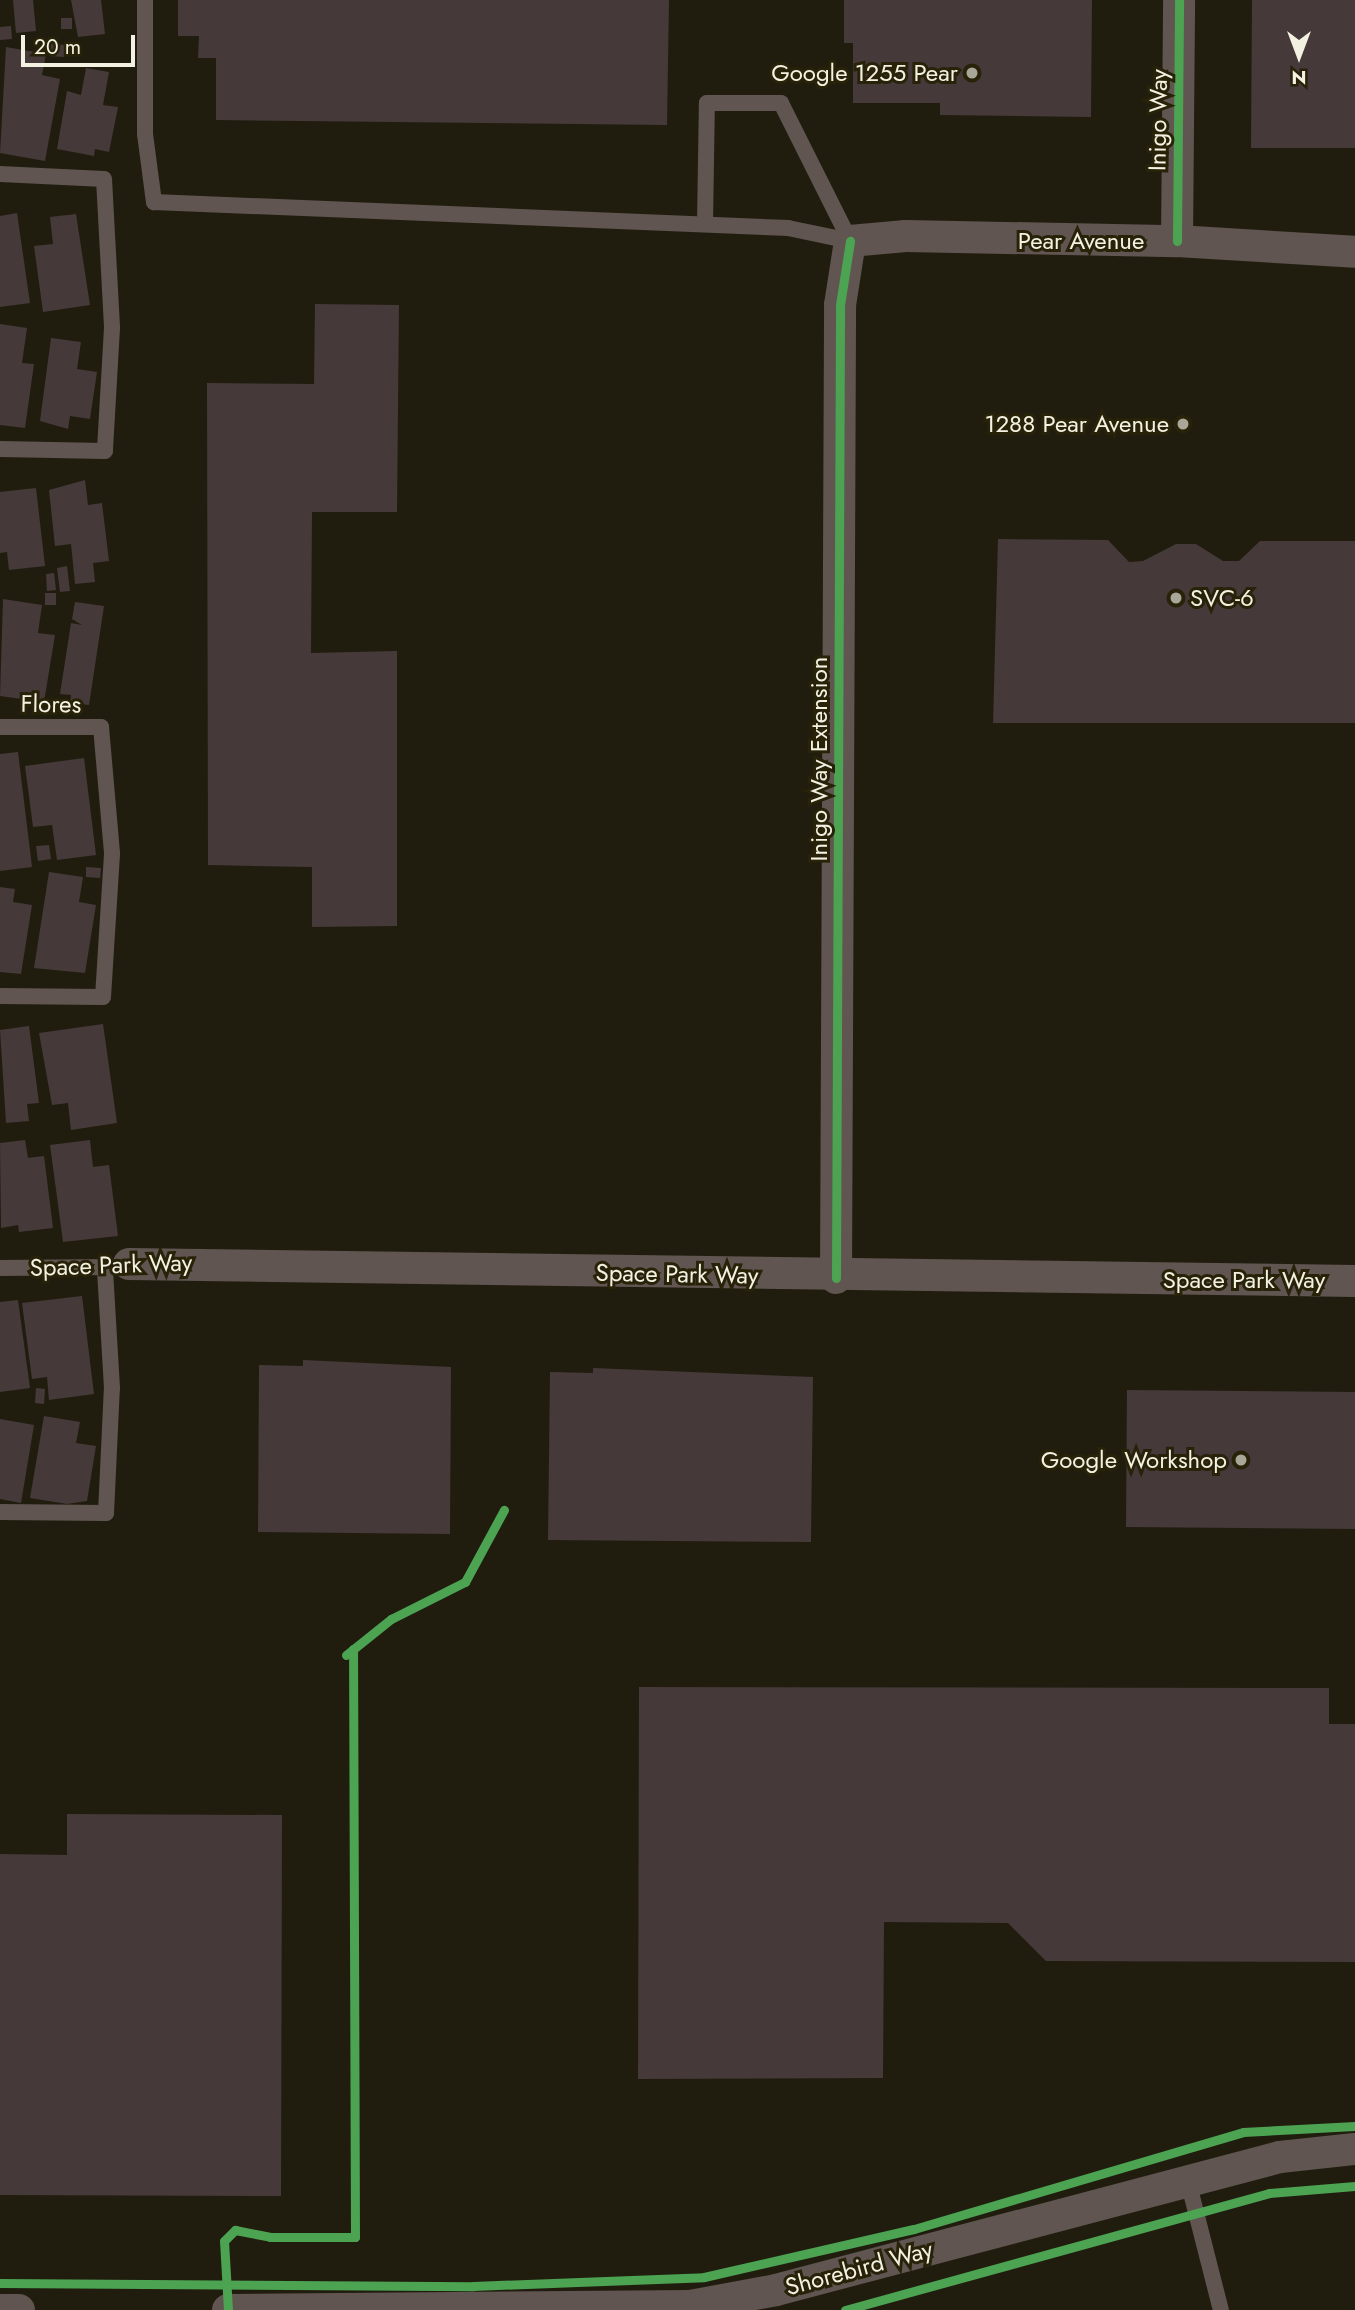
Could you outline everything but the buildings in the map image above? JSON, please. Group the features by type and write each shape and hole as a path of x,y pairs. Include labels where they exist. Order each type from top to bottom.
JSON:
{"street":[{"name":"Inigo Way","path":"1177,241 1179,0"},
{"name":"Pear Avenue","path":"850,241 906,236 1177,241 1355,252"},
{"name":"Inigo Way Extension","path":"836,1278 839,305 850,241"},
{"name":"Space Park Way","path":"117,1266 836,1278 1355,1281"},
{"name":"Shorebird Way","path":"228,2310 690,2306 776,2290 1280,2157 1355,2149"},
{"path":"0,2310 19,2310"}],"lane":[{"path":"145,0 145,134 154,202 788,228 850,241"},
{"path":"705,224 707,103 782,103 850,241"},
{"path":"0,174 104,179 112,328 105,452 0,449"},
{"name":"Flores","path":"0,727 101,727 112,854 103,997 0,996"},
{"path":"0,1512 106,1513 117,1266"},
{"name":"Space Park Way","path":"0,1268 117,1266"},
{"path":"1188,2181 1221,2310"}],"cycle path":[{"path":"1177,241 1179,0"},
{"path":"836,1278 840,305 850,241"},
{"path":"346,1655 391,1619 465,1582 504,1510"},
{"path":"228,2310 224,2241 235,2230 270,2237 355,2237 353,1649"},
{"path":"0,2283 473,2286 704,2277 914,2229 1243,2132 1355,2126"},
{"path":"845,2310 1269,2193 1355,2186"}],"place":[{"name":"Google 1255 Pear","path":"972,73"},
{"name":"1288 Pear Avenue","path":"1183,424"},
{"name":"SVC-6","path":"1176,598"},
{"name":"Google Workshop","path":"1241,1460"}]}
